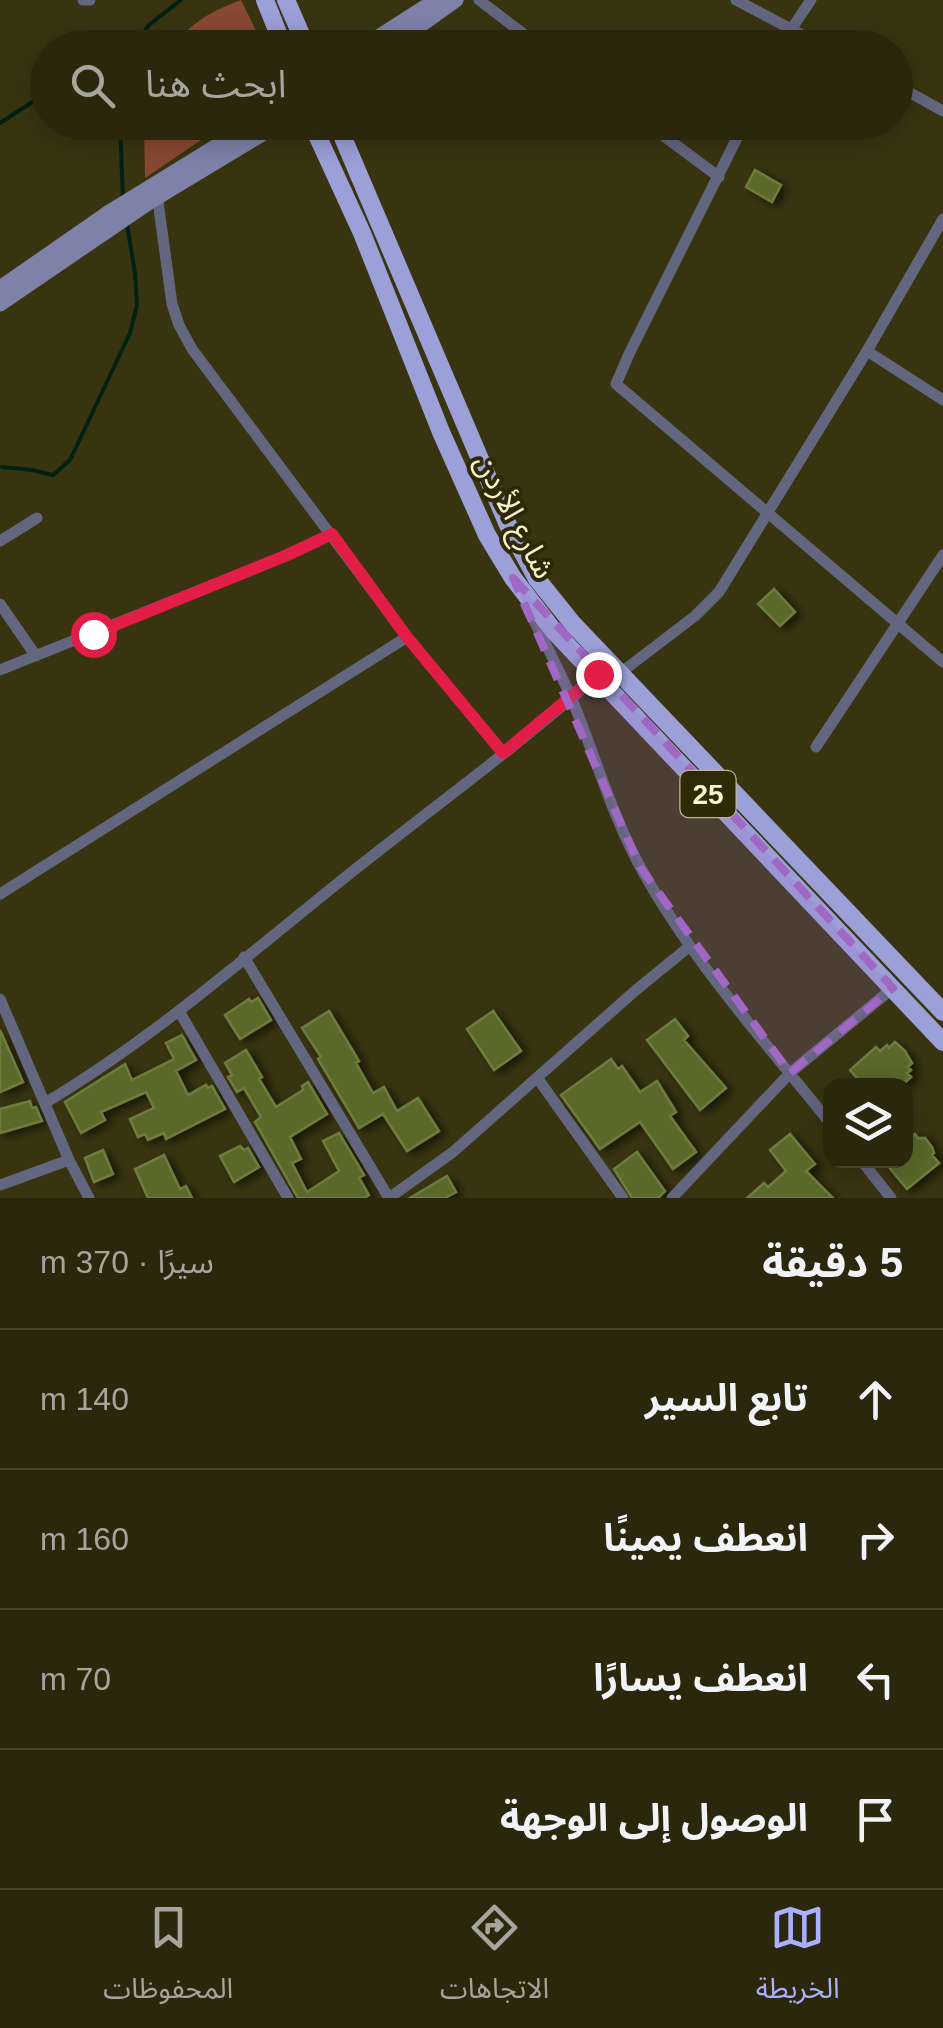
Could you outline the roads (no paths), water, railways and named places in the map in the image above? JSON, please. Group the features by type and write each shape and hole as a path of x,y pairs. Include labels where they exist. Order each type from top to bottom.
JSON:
{"highway":[{"path":"265,0 277,30"},
{"path":"286,0 300,30"},
{"name":"شارع الأردن","path":"320,140 362,233 441,432 488,535 513,578 553,630 943,1042"},
{"name":"شارع الأردن","path":"344,140 508,525 546,591 620,674 943,1012"},
{"path":"488,535 508,525"}],"main road":[{"path":"389,30 436,0"},
{"path":"414,30 456,0"},
{"path":"0,288 152,193 226,140"},
{"path":"152,193 249,140"},
{"path":"0,304 110,220"}],"street":[{"path":"479,0 518,30"},
{"path":"736,0 796,30"},
{"path":"792,28 810,0"},
{"path":"913,94 943,111"},
{"path":"669,140 718,177"},
{"path":"736,140 616,383 943,662"},
{"path":"152,193 179,325 192,349 407,637 503,753"},
{"path":"620,674 695,616 719,592 943,219"},
{"path":"867,351 943,400"},
{"path":"0,541 37,518"},
{"path":"0,670 332,534"},
{"path":"816,747 943,555"},
{"path":"513,578 572,698 640,867 690,946 823,1114"},
{"path":"0,604 36,656"},
{"path":"0,894 407,637"},
{"path":"45,1103 94,1074 179,1010 598,674"},
{"path":"244,957 389,1198 454,1152 690,946"},
{"path":"672,1198 790,1073 893,988"},
{"path":"0,999 88,1198"},
{"path":"179,1010 288,1198"},
{"path":"538,1079 622,1198"},
{"path":"0,1185 70,1160"},
{"path":"867,1168 891,1198"}],"waterway":[{"path":"146,30 181,0"},
{"path":"0,123 30,104"},
{"path":"121,140 123,201"},
{"path":"2,467 53,475 70,460 130,333 137,305 127,225"}]}
